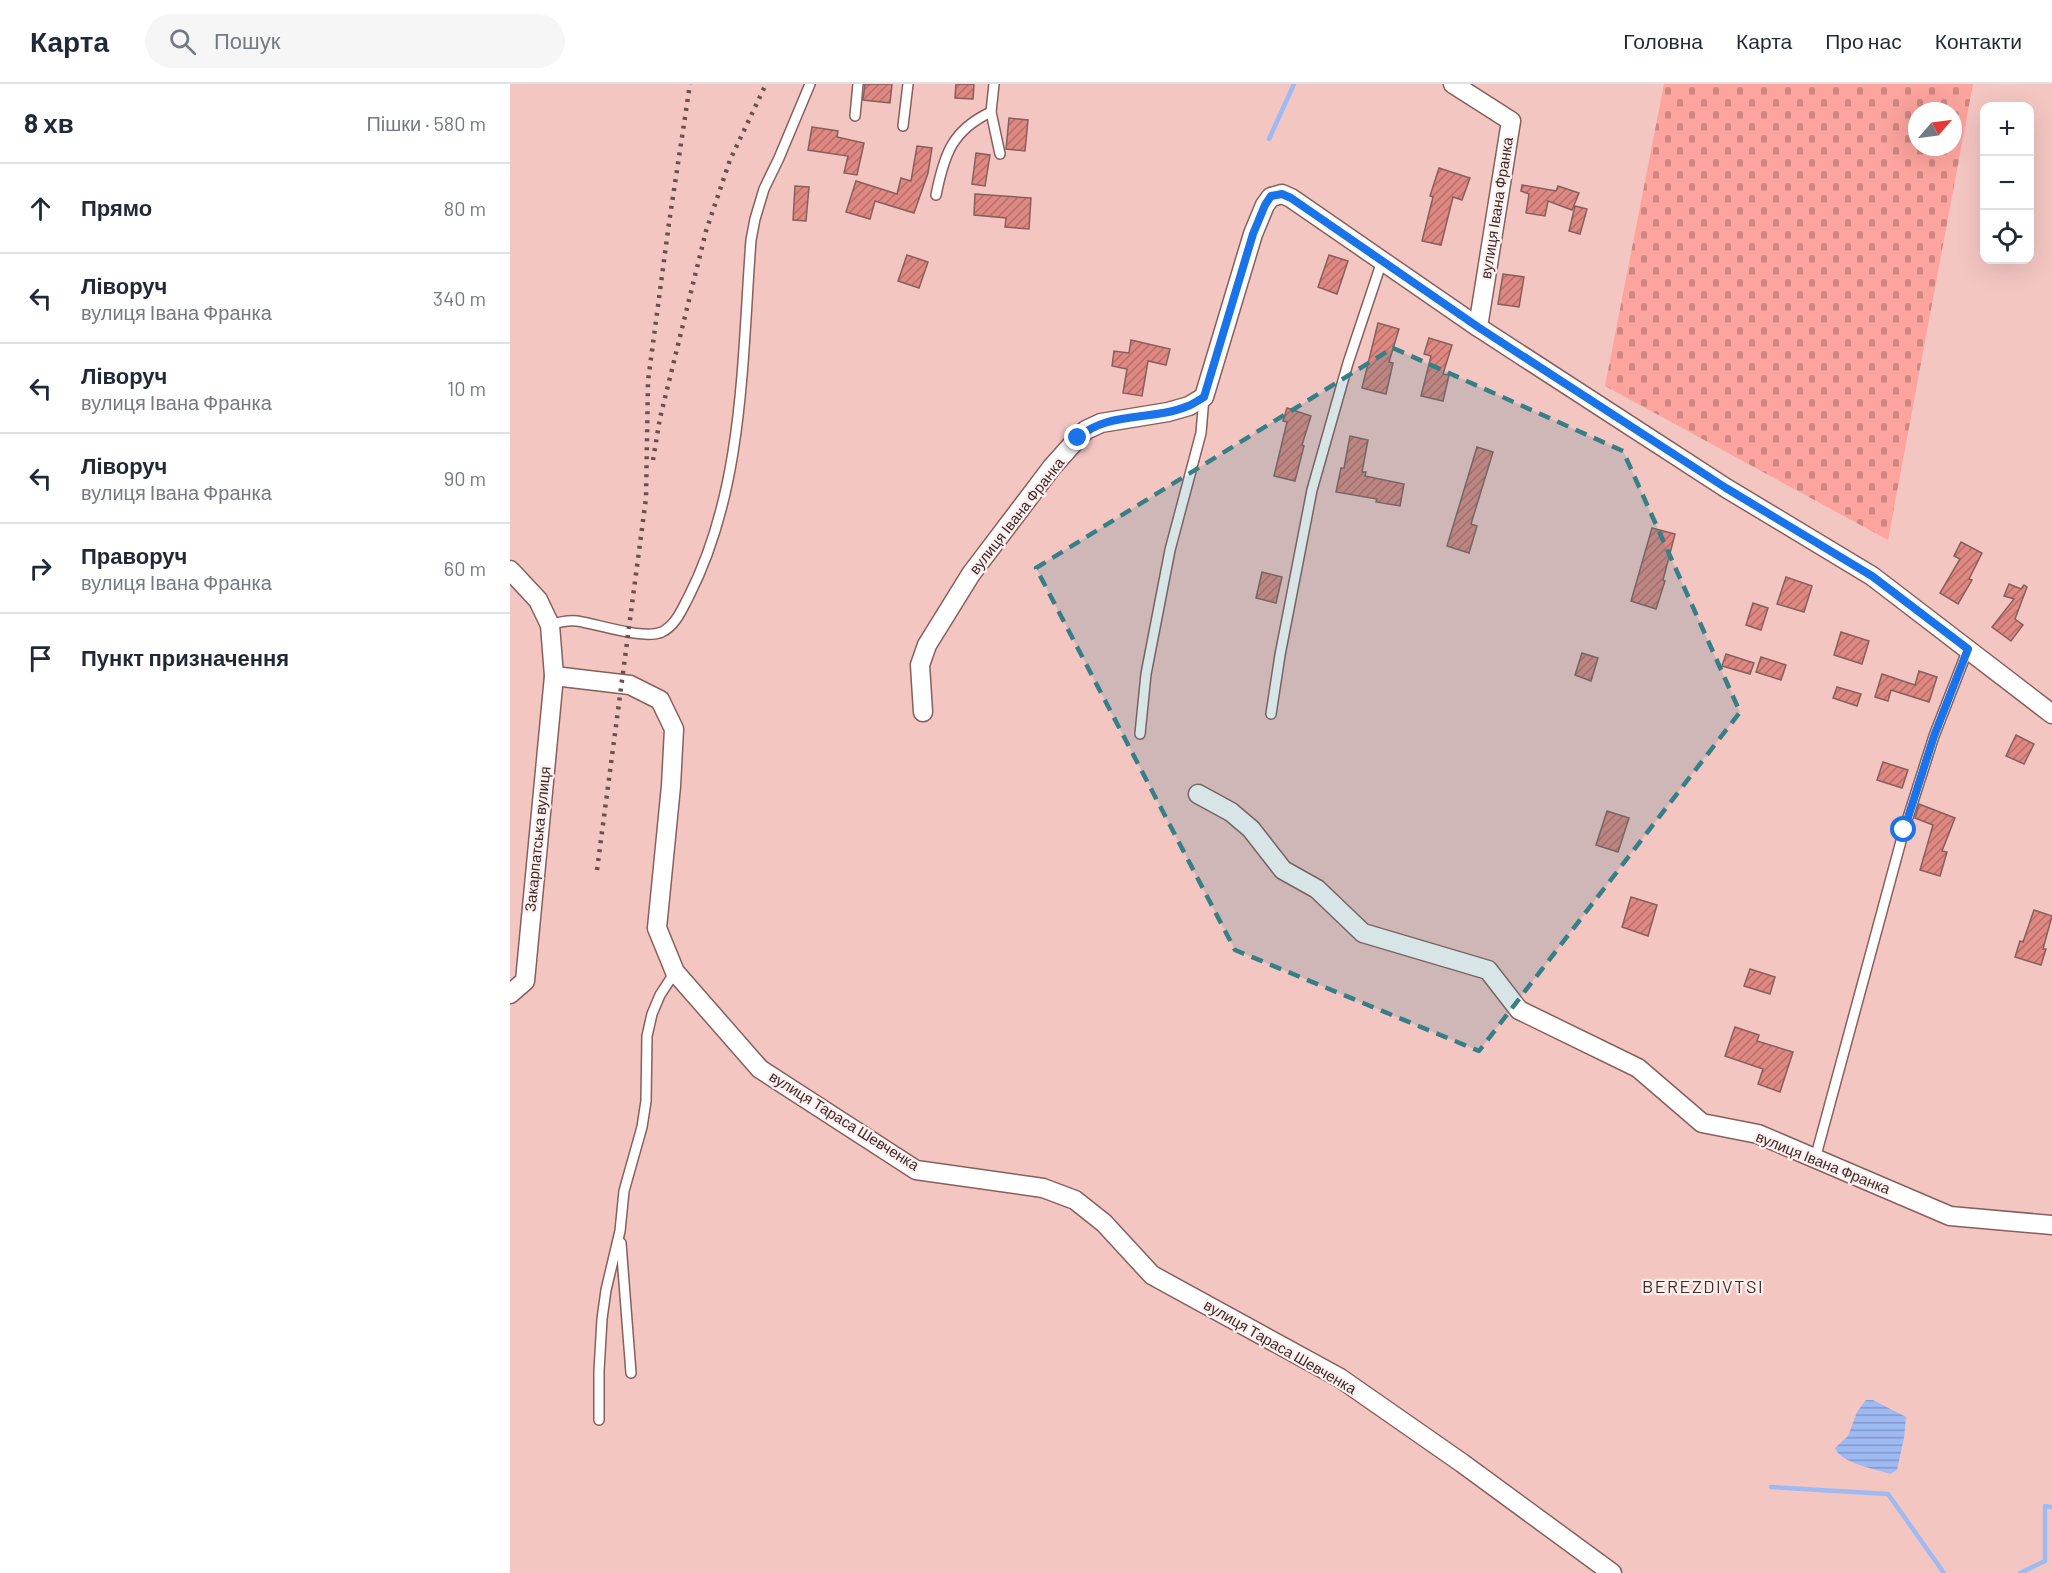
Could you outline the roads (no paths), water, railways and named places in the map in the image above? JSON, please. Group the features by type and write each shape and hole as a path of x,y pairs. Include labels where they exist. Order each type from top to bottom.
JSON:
{"street":[{"name":"вулиця Івана Франка","path":"1454,84 1511,121 1478,327"},
{"path":"1204,397 1253,234 1271,196 1282,194 1478,327 1726,488 1872,576 2052,714"},
{"name":"вулиця Івана Франка","path":"923,712 920,665 927,645 971,574 1052,467 1086,430 1101,423 1167,412 1189,406 1204,397"},
{"path":"510,570 538,600 550,625"},
{"name":"Закарпатська вулиця","path":"510,994 525,981 554,676 550,625"},
{"name":"вулиця Тараса Шевченка","path":"554,676 630,685 660,700 674,729 671,786 657,928 675,972 760,1070 916,1170 1043,1188 1075,1200 1104,1223 1152,1275 1340,1378 1462,1463 1612,1573"},
{"name":"вулиця Івана Франка","path":"1198,794 1231,812 1251,829 1283,870 1317,889 1363,933 1488,970 1519,1010 1638,1068 1702,1123 1758,1134 1950,1216 2052,1225"}],"lane":[{"path":"550,625 564,621 576,621 649,634 661,632 673,624 696,581 718,519 732,463 738,414 751,240 755,219 764,189 810,84"},
{"path":"855,116 858,84"},
{"path":"903,126 908,84"},
{"path":"994,84 991,112 1000,154"},
{"path":"936,195 942,166 952,143 963,129 976,119 991,112"},
{"path":"1271,714 1312,490 1348,363 1382,261"},
{"path":"1140,734 1146,675 1170,550 1201,433 1204,397"},
{"path":"1815,1159 1904,830 1934,736 1968,649"},
{"path":"599,1420 602,1318 620,1231 624,1191 644,1109 647,1036 652,1014 660,995 675,972"},
{"path":"620,1231 631,1374"}],"water":[{"path":"1866,1400 1873,1400 1906,1417 1897,1470 1890,1474 1851,1462 1835,1448 1848,1436 1857,1412"}],"waterway":[{"path":"1269,139 1294,84"},
{"path":"1771,1487 1888,1494 1944,1573"},
{"path":"2020,1573 2045,1561 2045,1506 2052,1507"}],"railway":[{"path":"597,870 646,498 648,381 690,84"},
{"path":"653,460 660,418 706,231 730,160 766,84"}],"district":[{"name":"BEREZDIVTSI","path":"1703,1287"}]}
